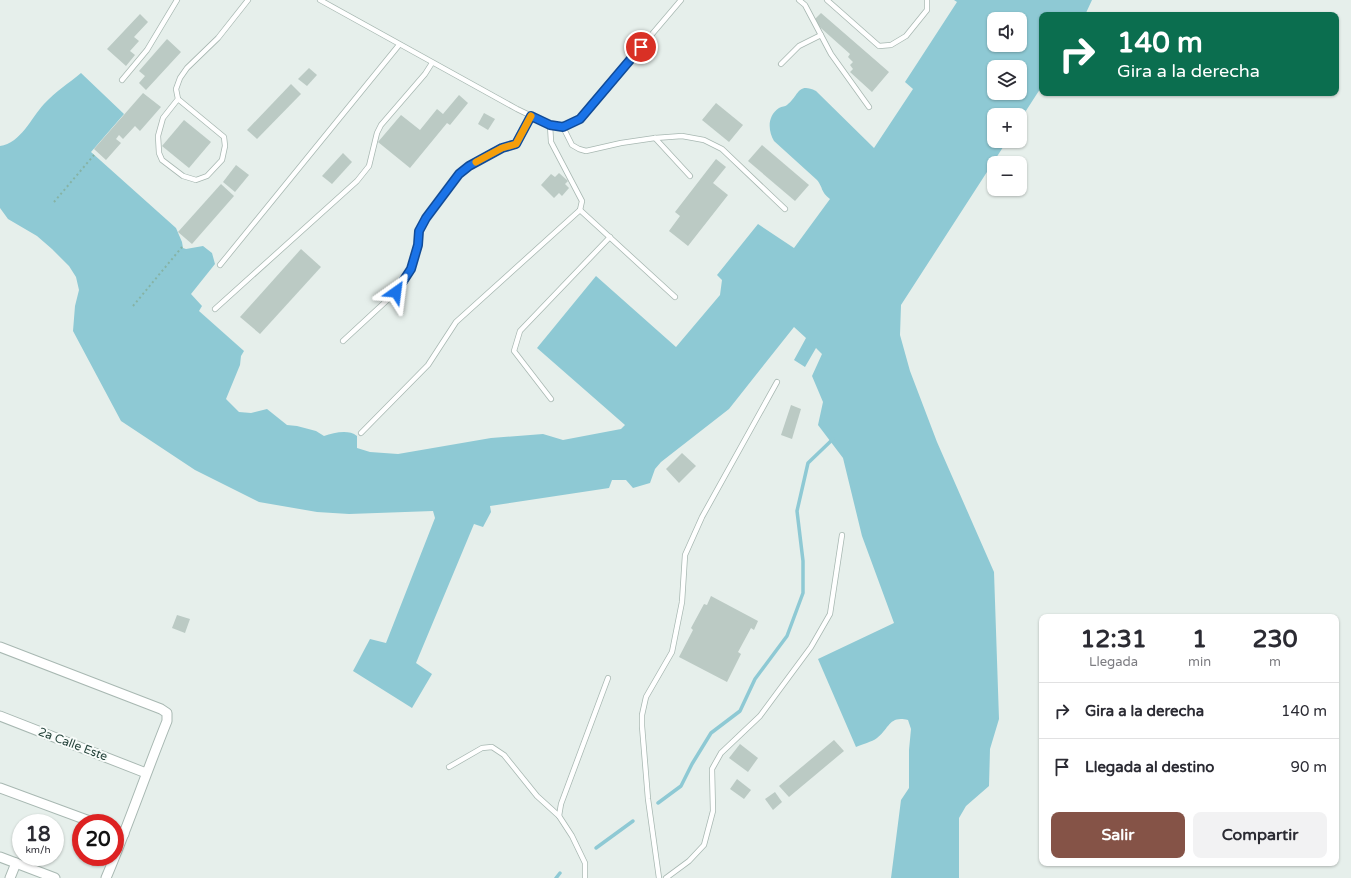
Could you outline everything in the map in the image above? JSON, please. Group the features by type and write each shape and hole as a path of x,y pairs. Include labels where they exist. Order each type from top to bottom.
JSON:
{"street":[{"path":"0,647 167,713 167,721 124,834"},
{"name":"2a Calle Este","path":"0,716 146,773"},
{"path":"0,788 72,815"},
{"path":"0,857 12,862"},
{"path":"10,878 15,866"},
{"path":"24,866 55,878"},
{"path":"106,878 111,866"}],"lane":[{"path":"122,80 147,50 177,0"},
{"path":"178,99 163,118 158,136 159,152 162,160 183,176 196,180 207,176 222,160 225,146 224,137 178,99 176,89 180,78 187,68 218,38 248,0"},
{"path":"320,0 399,45 531,116 550,125 563,127 580,119 682,0"},
{"path":"799,0 805,5 831,54 869,107"},
{"path":"827,0 879,46 890,46 906,36 927,10 927,0"},
{"path":"781,64 799,46 820,35"},
{"path":"220,265 399,45"},
{"path":"215,309 357,181 369,166 377,133 381,125 425,74 432,63"},
{"path":"343,341 396,292 411,269 418,245 419,231 426,218 459,174 469,166 502,148 516,144 531,116"},
{"path":"361,432 428,365 456,322 580,210 582,201 551,142 550,125"},
{"path":"563,127 572,145 586,151 621,143 655,138 682,136 704,140 722,149 785,209"},
{"path":"655,138 690,176"},
{"path":"580,210 675,297"},
{"path":"550,399 514,351 520,331 610,237"},
{"path":"659,878 648,799 642,726 644,703 672,652 682,602 686,555 702,517 777,382"},
{"path":"666,878 689,861 704,845 713,811 712,769 721,753 760,716 811,647 830,614 842,535"},
{"path":"559,816 561,804 608,678"},
{"path":"449,767 482,748 492,747 504,755 537,796 559,816 572,836 585,863 585,878"}],"path":[{"path":"54,202 94,155"},
{"path":"133,306 182,248"}],"water":[{"path":"954,0 1092,0 1086,12 1039,12 1039,91 1027,109 987,108 987,148 1002,148 997,156 987,156 987,172 901,305 900,335 910,371 937,442 994,572 999,719 990,749 989,786 966,806 959,818 959,878 891,878 901,800 909,788 909,750 911,729 908,720 897,719 893,721 877,738 856,747 818,659 894,623 862,536 843,458 818,425 823,402 812,376 822,354 816,348 805,367 794,360 806,338 794,327 729,409 661,462 655,469 650,483 633,488 626,480 612,480 609,488 490,506 491,512 483,527 474,524 416,663 432,674 412,708 353,671 370,639 386,643 435,518 433,511 349,514 317,512 259,502 195,470 121,421 73,331 75,306 79,290 76,277 69,266 52,249 37,236 8,219 0,208 0,146 7,144 20,135 48,100 81,73 124,114 91,152 176,228 183,248 186,249 203,246 212,253 215,264 191,294 202,306 199,311 244,351 226,399 239,412 251,413 267,409 287,425 316,431 324,436 341,432 353,434 357,436 357,448 370,452 398,454 491,438 543,434 563,440 621,429 625,425 537,348 596,276 676,347 720,295 722,280 717,275 758,224 794,248 830,199 825,194 817,180 774,141 770,124 772,115 775,111 780,107 787,105 802,89 805,88 816,91 874,148 913,89 905,82 957,2"}],"building":[{"path":"821,13 889,72 872,92 850,72 853,69 850,65 853,62 848,57 850,54 813,21"},
{"path":"140,14 148,22 134,37 139,41 130,51 135,55 126,66 107,49"},
{"path":"167,39 181,52 146,90 139,83 145,76 139,71"},
{"path":"309,68 317,75 307,86 298,79"},
{"path":"291,84 301,94 257,139 247,130"},
{"path":"143,93 161,107 140,131 135,126 123,139 119,135 116,139 121,143 106,160 94,149"},
{"path":"459,95 468,103 450,125 447,123 410,168 378,142 401,115 420,130 437,109 443,114"},
{"path":"716,103 743,125 729,142 702,120"},
{"path":"484,113 495,119 488,130 478,124"},
{"path":"184,120 211,142 189,168 162,146"},
{"path":"762,145 809,185 795,201 748,161"},
{"path":"343,153 352,162 332,184 322,176"},
{"path":"716,159 726,167 713,183 728,195 688,246 669,231 680,216 675,212"},
{"path":"236,165 249,175 235,192 223,182"},
{"path":"559,173 568,181 565,184 569,188 562,196 559,193 554,198 541,185 551,174 555,177"},
{"path":"221,184 234,196 192,244 178,232"},
{"path":"301,249 321,267 260,334 240,317"},
{"path":"791,405 801,409 792,439 781,435"},
{"path":"682,453 696,466 679,483 666,469"},
{"path":"711,596 758,621 754,630 751,628 738,652 741,654 727,682 679,657 693,630 691,628 704,604 707,605"},
{"path":"177,615 190,619 185,633 172,628"},
{"path":"834,740 844,751 789,797 779,786"},
{"path":"740,744 758,758 748,772 729,758"},
{"path":"737,779 751,790 744,799 730,789"},
{"path":"775,792 782,802 773,810 765,799"}],"waterway":[{"path":"658,803 681,786 692,764 711,733 740,711 755,679 787,636 803,593 803,561 797,511 808,463 833,439"},
{"path":"596,848 633,821"},
{"path":"556,878 560,873"}],"slow traffic":[{"path":"476,162 502,148 516,144 531,116"}],"route":[{"path":"396,292 411,269 418,245 419,231 426,218 459,174 469,166 502,148 516,144 531,116 550,125 563,127 580,119 641,47"}]}
